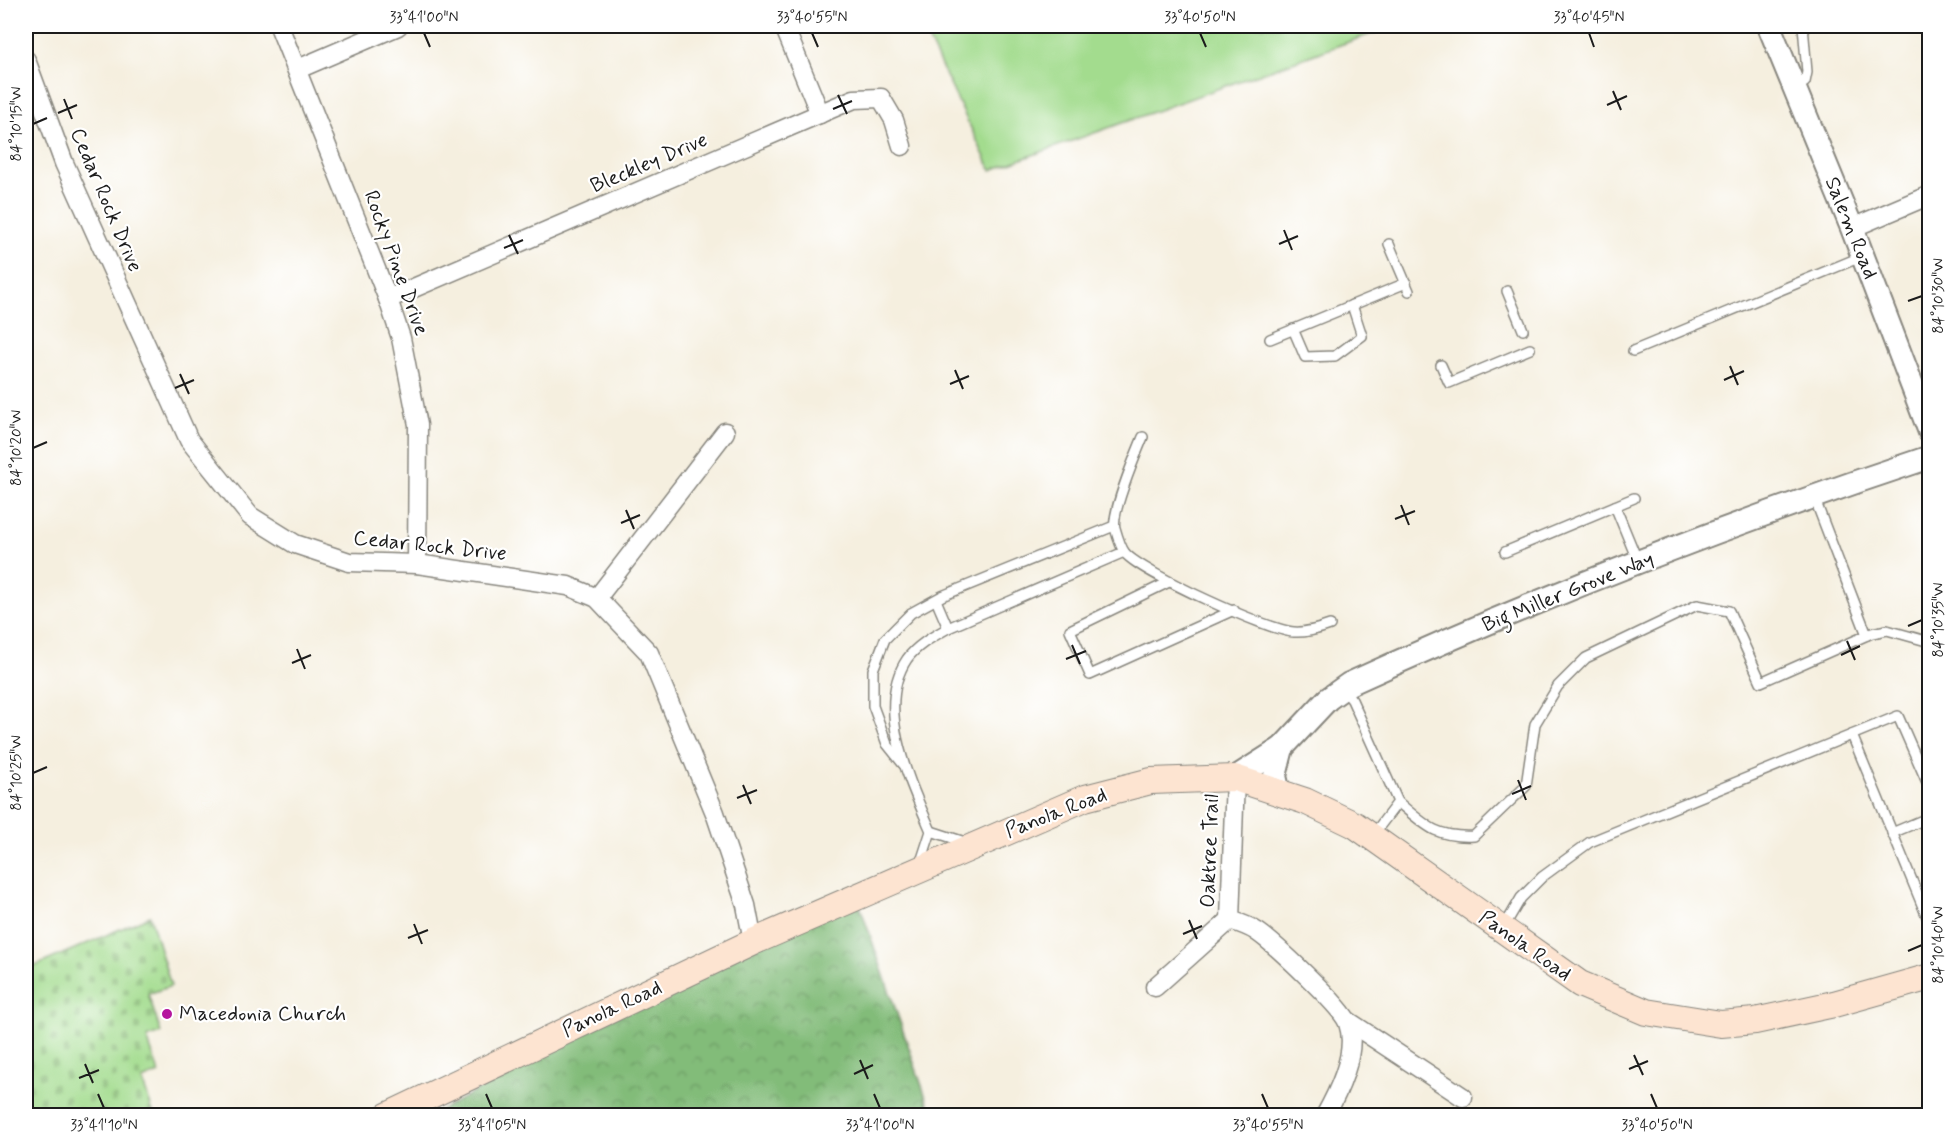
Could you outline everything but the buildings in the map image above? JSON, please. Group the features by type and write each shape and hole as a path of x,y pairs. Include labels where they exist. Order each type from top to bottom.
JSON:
{"main road":[{"name":"Panola Road","path":"387,1116 753,942 1085,798 1151,781 1235,778 1305,801 1355,825 1580,984 1646,1012 1721,1024 1755,1021 1834,1004 1929,977"}],"street":[{"name":"Rocky Pine Drive","path":"279,26 388,299 401,338 418,425 417,564"},
{"path":"298,69 398,26"},
{"path":"784,26 820,114"},
{"name":"Salem Road","path":"1769,26 1852,228 1929,432"},
{"name":"Cedar Rock Drive","path":"26,60 64,164 189,440 250,516 295,544 349,562 417,564 568,586 597,598 649,653 715,813 746,905 753,942"},
{"name":"Bleckley Drive","path":"388,299 854,99 881,98 894,120 902,146"},
{"path":"1852,228 1929,195"},
{"path":"597,598 725,432"},
{"name":"Big Miller Grove Way","path":"1235,778 1282,748 1328,699 1343,689 1422,652 1639,563 1814,496 1929,457"},
{"path":"1279,793 1275,776 1282,748"},
{"name":"Oaktree Trail","path":"1235,778 1230,920 1256,930 1296,964 1348,1022 1463,1097"},
{"path":"1155,987 1230,920"},
{"path":"1325,1116 1336,1096 1351,1047 1348,1022"}],"lane":[{"path":"1795,89 1805,82 1807,72 1803,26"},
{"path":"1270,339 1352,305 1408,287 1389,243"},
{"path":"1633,351 1863,256"},
{"path":"1508,291 1523,330"},
{"path":"1293,330 1305,357 1335,356 1362,336 1352,305"},
{"path":"1441,365 1449,383 1530,349"},
{"path":"1143,436 1120,499 1114,526 1124,552 1169,582 1293,632 1316,630 1330,624"},
{"path":"1814,496 1867,635"},
{"path":"1505,552 1634,498"},
{"path":"1615,506 1639,563"},
{"path":"903,765 886,744 873,706 873,670 885,639 910,613 936,600 1114,526"},
{"path":"918,871 930,831 903,765 893,708 896,682 908,658 924,643 948,628 1124,552"},
{"path":"1169,582 1070,630 1090,675 1234,610"},
{"path":"936,600 948,628"},
{"path":"1343,689 1352,700 1398,802 1426,826 1451,837 1474,836 1526,786 1535,724 1558,686 1586,658 1697,605 1729,611 1761,682 1867,635 1887,630 1929,642"},
{"path":"1502,929 1521,898 1542,877 1590,842 1898,716 1929,789"},
{"path":"1852,735 1929,924"},
{"path":"1371,837 1398,802"},
{"path":"1892,833 1929,817"},
{"path":"930,831 975,846"}],"green space":[{"path":"922,26 1393,26 991,170"},
{"path":"860,906 932,1115 430,1116 760,939"},
{"path":"150,916 171,986 148,994 161,1033 147,1038 159,1073 142,1080 154,1115 26,1115 26,970"}],"place":[{"name":"Macedonia Church","path":"167,1014"}]}
